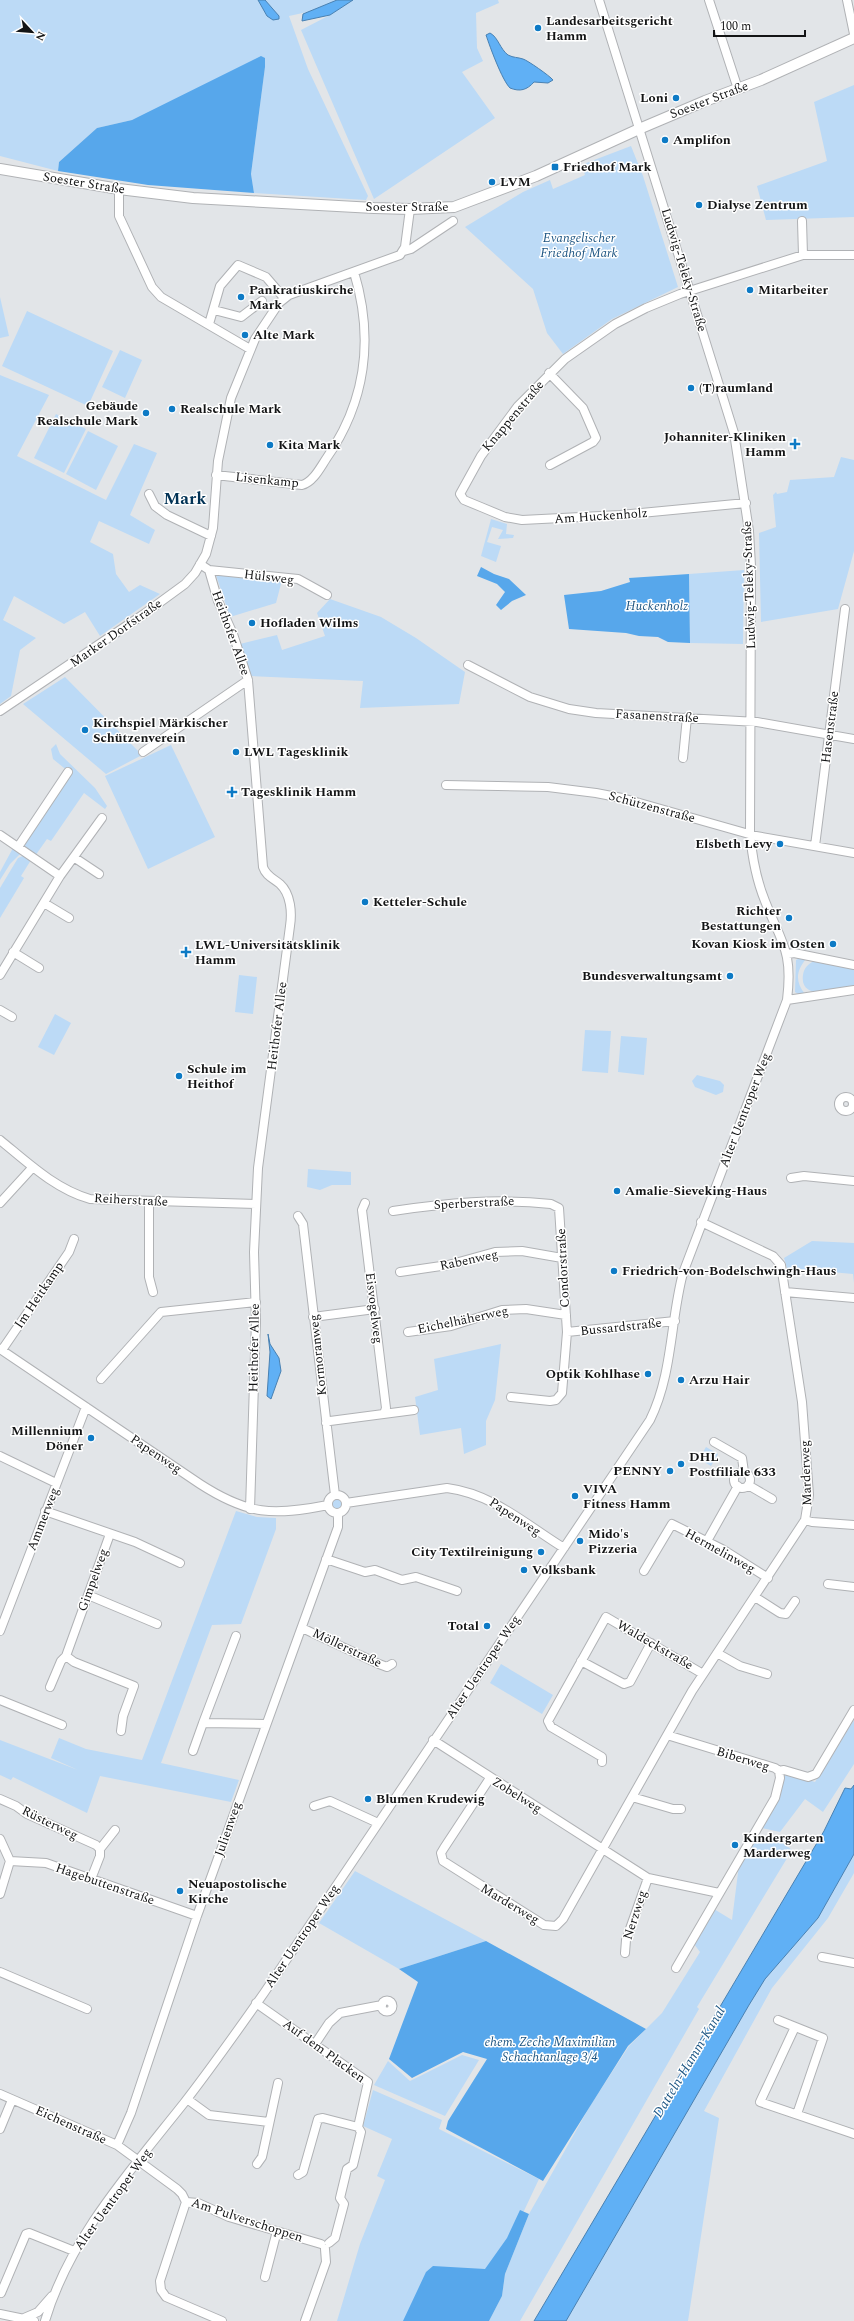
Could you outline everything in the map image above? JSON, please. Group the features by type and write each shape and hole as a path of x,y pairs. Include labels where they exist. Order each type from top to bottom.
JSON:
{"main road":[{"name":"Soester Straße","path":"0,168 119,189 193,198 410,210 440,209 465,204 575,159 639,129 738,89 854,38"}],"street":[{"name":"Ludwig-Teleky-Straße","path":"599,0 691,291 734,433 746,503 751,566 750,833 753,863 759,886 788,954"},
{"path":"709,0 738,89"},
{"path":"847,0 854,34"},
{"path":"119,189 119,216 152,288 161,297 250,349"},
{"path":"208,324 214,310 220,286 240,264 266,277 284,298 400,255 404,250 410,210"},
{"path":"404,250 410,249 453,221"},
{"path":"802,221 803,254"},
{"name":"Knappenstraße","path":"460,497 461,491 480,456 518,406 549,373 582,346 615,324 646,308 691,291 803,254 854,256"},
{"name":"Lisenkamp","path":"216,474 302,485 314,476 329,455 352,409 363,372 366,353 363,307 354,272"},
{"name":"Marker Dorfstraße","path":"0,711 87,654 185,584 200,564 211,536 216,474 226,418 237,378 250,349 274,310 284,298"},
{"path":"214,310 241,317 262,301"},
{"path":"549,373 583,408 596,438 593,442 550,464"},
{"path":"149,494 155,506 167,515 211,536"},
{"name":"Am Huckenholz","path":"460,497 505,517 530,520 620,515 746,503"},
{"path":"200,564 209,570"},
{"name":"Hülsweg","path":"209,570 298,579 326,594"},
{"name":"Heithofer Allee","path":"209,570 218,600 233,634 248,680 263,867 270,878 283,888 288,897 290,923 258,1168 253,1284 256,1302 250,1509"},
{"name":"Hasenstraße","path":"815,846 844,609"},
{"name":"Fasanenstraße","path":"468,665 515,691 569,709 596,713 687,717 751,722 854,739"},
{"path":"143,752 248,680"},
{"path":"683,758 687,717"},
{"path":"18,847 68,772"},
{"name":"Schützenstraße","path":"446,785 548,787 586,791 622,798 750,833 854,853"},
{"path":"0,975 60,876 75,858 102,818"},
{"path":"0,835 60,876"},
{"path":"75,858 99,874"},
{"path":"44,903 69,918"},
{"path":"13,952 39,968"},
{"path":"788,954 794,953 854,965"},
{"name":"Alter Uentroper Weg","path":"45,2321 56,2291 74,2251 97,2217 187,2099 256,2003 433,1740 632,1449 657,1406 664,1385 675,1322 677,1296 683,1272 787,1000 790,975 788,954"},
{"path":"787,1000 854,990"},
{"path":"0,1010 12,1017"},
{"name":"Reiherstraße","path":"0,1140 33,1167 66,1189 80,1196 101,1200 256,1204"},
{"path":"0,1203 33,1167"},
{"path":"791,1178 804,1176 854,1181"},
{"name":"Sperberstraße","path":"393,1211 461,1201 496,1200 556,1206"},
{"path":"149,1202 149,1277 154,1292"},
{"name":"Eisvogelweg","path":"365,1203 362,1210 386,1408 384,1414"},
{"name":"Condorstraße","path":"511,1398 550,1401 560,1397 563,1389 567,1332 560,1212 556,1206"},
{"name":"Kormoranweg","path":"298,1216 302,1224 335,1495"},
{"name":"Marderweg","path":"490,1778 441,1853 442,1861 544,1925 552,1927 560,1923 703,1674 805,1520 809,1495 802,1402 781,1265 773,1256 701,1222"},
{"name":"Im Heitkamp","path":"1,1350 69,1252 74,1239"},
{"name":"Rabenweg","path":"400,1272 448,1265 495,1252 522,1251 562,1258"},
{"path":"785,1292 854,1298"},
{"path":"101,1379 161,1312 256,1302"},
{"path":"313,1317 375,1309"},
{"name":"Eichelhäherweg","path":"408,1332 451,1326 502,1310 532,1309 566,1314"},
{"name":"Bussardstraße","path":"567,1332 675,1322"},
{"name":"Papenweg","path":"1,1350 211,1491 250,1509 273,1512 328,1505"},
{"name":"Ammerweg","path":"0,1631 86,1407"},
{"path":"326,1423 414,1410"},
{"path":"714,1442 742,1458 744,1472 749,1476 748,1485"},
{"path":"0,1456 56,1483"},
{"path":"738,1486 734,1478 738,1473 744,1472"},
{"path":"738,1486 748,1485 772,1499"},
{"path":"707,1541 738,1486"},
{"name":"Papenweg","path":"346,1503 447,1488 464,1490 496,1503 564,1548"},
{"path":"335,1495 342,1496 346,1503 345,1508 338,1513 332,1512 328,1505 329,1500 335,1495"},
{"name":"Gimpelweg","path":"45,1511 110,1534 66,1656 61,1661 50,1687"},
{"name":"Julienweg","path":"116,2145 131,2113 197,1916 338,1527 338,1513"},
{"path":"805,1520 812,1522 854,1525"},
{"name":"Hermelinweg","path":"644,1571 672,1524 707,1541 768,1578"},
{"path":"110,1534 136,1542 180,1563"},
{"path":"326,1559 364,1572 375,1570 402,1580 416,1577 457,1591"},
{"path":"828,1584 854,1587"},
{"path":"88,1595 157,1624"},
{"path":"755,1597 780,1613 786,1614 795,1601"},
{"name":"Waldeckstraße","path":"581,1661 606,1617 703,1674"},
{"name":"Möllerstraße","path":"302,1628 379,1664 387,1667 392,1664"},
{"path":"193,1751 236,1636"},
{"path":"602,1762 602,1757 551,1728 548,1723 548,1719 581,1661 624,1684 630,1682 651,1643"},
{"path":"717,1653 740,1666 767,1674"},
{"path":"66,1656 74,1662 134,1686 123,1716 121,1731"},
{"path":"0,1700 62,1725"},
{"path":"779,1771 784,1770 808,1777 816,1774 854,1710"},
{"path":"203,1723 266,1724"},
{"name":"Biberweg","path":"667,1735 779,1771 780,1778 775,1798 676,1968"},
{"name":"Zobelweg","path":"433,1740 490,1778 603,1848"},
{"path":"632,1797 673,1809 681,1809"},
{"name":"Rüsterweg","path":"0,1799 16,1806 27,1814 96,1845 100,1849"},
{"path":"314,1806 330,1801 378,1822"},
{"path":"91,1879 100,1856 100,1849 115,1830"},
{"path":"0,1839 10,1861 0,1894"},
{"path":"603,1848 648,1878 719,1893"},
{"name":"Hagebuttenstraße","path":"10,1861 46,1863 197,1916"},
{"name":"Nerzweg","path":"625,1953 626,1940 648,1878"},
{"path":"822,1957 854,1963"},
{"path":"0,1972 87,2009"},
{"name":"Auf dem Placken","path":"256,2003 368,2082 358,2127 361,2132 353,2165 347,2169 340,2198 344,2204 335,2238 325,2245 326,2262 305,2321"},
{"path":"315,2044 330,2023 340,2013 382,2005"},
{"path":"778,2020 823,2038 797,2114"},
{"path":"795,2027 760,2102 854,2134"},
{"path":"257,2164 262,2157 278,2083"},
{"name":"Eichenstraße","path":"0,2094 116,2145 139,2160"},
{"path":"187,2099 209,2115 269,2122"},
{"path":"0,2129 12,2100"},
{"path":"298,2175 303,2172 318,2119 323,2118 358,2127"},
{"name":"Am Pulverschoppen","path":"139,2160 182,2194 186,2202 198,2203 229,2217 325,2245"},
{"path":"186,2202 160,2281 161,2290 166,2297 222,2321"},
{"path":"265,2277 277,2231"},
{"path":"2,2293 26,2234 29,2233 74,2251"},
{"path":"24,2318 38,2312 56,2291"},
{"path":"3,2314 34,2321"},
{"path":"3,2314 12,2321"}],"green space":[{"path":"0,0 258,0 267,16 276,13 265,0 337,0 312,11 289,16 308,69 368,196 366,200 254,193 251,174 265,67 132,120 97,128 59,162 58,171 0,156"},
{"path":"353,0 498,0 499,3 476,13 477,48 483,61 462,72 495,118 374,199 301,30 330,15"},
{"path":"261,56 265,58 265,67 251,174 254,193 148,185 58,171 59,162 97,128 132,120"},
{"path":"854,85 854,217 766,220 757,186 827,161 814,102"},
{"name":"Evangelischer Friedhof Mark","path":"631,146 643,176 678,287 612,319 563,354 547,333 533,289 465,227 523,192 550,180 553,189 585,175 581,165"},
{"path":"0,297 9,336 0,338"},
{"path":"27,311 113,351 88,406 2,366"},
{"path":"120,350 142,360 125,398 102,387"},
{"path":"0,375 49,395 17,456 106,500 134,444 157,453 130,515 155,530 149,544 99,521 90,542 113,554 116,574 129,592 140,585 160,594 100,636 85,612 64,624 14,596 3,620 36,638 20,650 11,696 0,704"},
{"path":"56,414 86,429 64,473 34,458"},
{"path":"88,431 118,446 96,490 66,474"},
{"path":"841,457 854,460 854,551 838,609 761,622 759,533 776,527 773,495 776,492 777,494 787,492 790,480 834,477"},
{"path":"491,519 507,524 506,534 514,535 513,538 498,539 503,530 492,527 487,542 501,546 496,562 481,556"},
{"path":"481,567 494,574 509,579 526,595 512,601 501,610 496,605 505,592 497,584 477,576"},
{"path":"744,570 743,644 690,643 689,574"},
{"name":"Huckenholz","path":"689,574 690,643 668,642 658,637 639,636 626,633 569,629 564,595 601,591 630,582 629,578"},
{"path":"216,575 282,580 276,603 230,617"},
{"path":"330,599 381,617 416,638 465,672 459,704 360,708 363,681 251,676 240,644 277,635 282,650 325,636 317,613"},
{"name":"Kirchspiel Märkischer Schützenverein","path":"65,677 142,755 106,774 23,704"},
{"path":"56,744 60,754 95,788 107,806 105,809 84,793 51,841 47,839 35,856 20,846 69,772 53,759 51,749"},
{"path":"171,745 215,837 148,869 105,776"},
{"path":"13,848 21,853 10,864 0,880 0,872"},
{"path":"25,855 31,860 21,876 24,878 0,918 0,888 18,858"},
{"path":"800,958 806,959 800,968 798,976 798,981 805,994 800,995 795,992 796,960"},
{"path":"814,961 854,969 854,987 822,992 814,992 807,989 803,984 804,970"},
{"path":"239,975 257,977 253,1014 235,1012"},
{"path":"55,1014 71,1023 54,1055 38,1047"},
{"path":"585,1030 611,1031 608,1073 582,1071"},
{"path":"621,1036 647,1038 644,1075 618,1072"},
{"path":"697,1075 720,1081 724,1085 723,1092 716,1095 695,1087 692,1081"},
{"path":"308,1169 351,1172 351,1185 332,1185 320,1190 307,1187"},
{"path":"812,1241 854,1243 854,1283 853,1274 787,1268 784,1258"},
{"path":"501,1344 495,1400 486,1421 486,1445 464,1454 461,1428 420,1435 415,1397 438,1390 434,1359"},
{"path":"706,1447 718,1454 711,1466 699,1459"},
{"path":"335,1500 339,1500 341,1504 339,1508 335,1508 333,1506 333,1502"},
{"path":"236,1511 257,1517 276,1518 276,1529 241,1624 212,1625 161,1763 239,1780 231,1802 100,1776 87,1813 13,1777 11,1780 0,1775 0,1740 78,1770 51,1758 59,1738 86,1749 142,1760"},
{"path":"501,1664 553,1695 542,1714 490,1683"},
{"path":"854,1720 854,1764 823,1812 805,1799 780,1832 762,1828 761,1826 777,1799 785,1773 815,1782"},
{"path":"757,1834 778,1839 792,1850 697,2007 699,2009 520,2321 489,2321 502,2296 505,2274 529,2214 590,2106 629,2046 662,2013 700,1952 694,1944 714,1909 732,1920 739,1865"},
{"path":"854,1854 854,1873 828,1918 772,1988 704,2111 719,2118 688,2321 566,2321 765,1979 818,1918"},
{"path":"355,1871 486,1941 399,1969 319,1923"},
{"name":"ehem. Zeche Maximilian Schachtanlage 3/4","path":"486,1941 646,2029 628,2046 543,2181 446,2129 448,2121 487,2059 463,2052 412,2078 389,2059 418,1982 399,1969"},
{"path":"462,2055 479,2060 445,2116 374,2085 388,2061 410,2081"},
{"path":"373,2090 442,2120 439,2129 539,2179 472,2321 337,2321 360,2244 385,2180 377,2176 392,2139 363,2126"},
{"path":"520,2210 529,2214 505,2274 502,2296 489,2321 403,2321 426,2272 433,2266 485,2269 507,2238"}],"water":[{"path":"258,0 265,0 279,16 279,19 273,20 267,16"},
{"path":"337,0 353,0 330,15 302,21 303,14"},
{"path":"490,33 495,37 508,55 525,60 553,80 548,83 534,82 523,90 510,88 500,71 490,47 486,35"},
{"path":"268,1334 270,1344 279,1358 281,1371 271,1399 267,1396 270,1352"},
{"name":"Datteln-Hamm-Kanal","path":"854,1785 854,1854 818,1918 765,1979 566,2321 534,2321 824,1831 845,1788 851,1789"}],"place":[{"name":"Landesarbeitsgericht Hamm","path":"538,28"},
{"name":"Loni","path":"676,98"},
{"name":"Amplifon","path":"665,140"},
{"name":"Friedhof Mark","path":"555,167"},
{"name":"LVM","path":"492,182"},
{"name":"Dialyse Zentrum","path":"699,205"},
{"name":"Mitarbeiter","path":"750,290"},
{"name":"Pankratiuskirche Mark","path":"241,297"},
{"name":"Alte Mark","path":"245,335"},
{"name":"(T)raumland","path":"691,388"},
{"name":"Realschule Mark","path":"172,409"},
{"name":"Gebäude Realschule Mark","path":"146,413"},
{"name":"Johanniter-Kliniken Hamm","path":"795,444"},
{"name":"Kita Mark","path":"270,445"},
{"name":"Hofladen Wilms","path":"252,623"},
{"name":"Kirchspiel Märkischer Schützenverein","path":"85,730"},
{"name":"LWL Tagesklinik","path":"236,752"},
{"name":"Tagesklinik Hamm","path":"232,792"},
{"name":"Elsbeth Levy","path":"780,844"},
{"name":"Ketteler-Schule","path":"365,902"},
{"name":"Richter Bestattungen","path":"789,918"},
{"name":"Kovan Kiosk im Osten","path":"833,944"},
{"name":"LWL-Universitätsklinik Hamm","path":"186,952"},
{"name":"Bundesverwaltungsamt","path":"730,976"},
{"name":"Schule im Heithof","path":"179,1076"},
{"name":"Amalie-Sieveking-Haus","path":"617,1191"},
{"name":"Friedrich-von-Bodelschwingh-Haus","path":"614,1271"},
{"name":"Optik Kohlhase","path":"648,1374"},
{"name":"Arzu Hair","path":"681,1380"},
{"name":"Millennium Döner","path":"91,1438"},
{"name":"DHL Postfiliale 633","path":"681,1464"},
{"name":"PENNY","path":"670,1471"},
{"name":"VIVA Fitness Hamm","path":"575,1496"},
{"name":"Mido's Pizzeria","path":"580,1541"},
{"name":"City Textilreinigung","path":"541,1552"},
{"name":"Volksbank","path":"524,1570"},
{"name":"Total","path":"487,1626"},
{"name":"Blumen Krudewig","path":"368,1799"},
{"name":"Kindergarten Marderweg","path":"735,1845"},
{"name":"Neuapostolische Kirche","path":"180,1891"}],"district":[{"name":"Mark","path":"185,499"}]}
